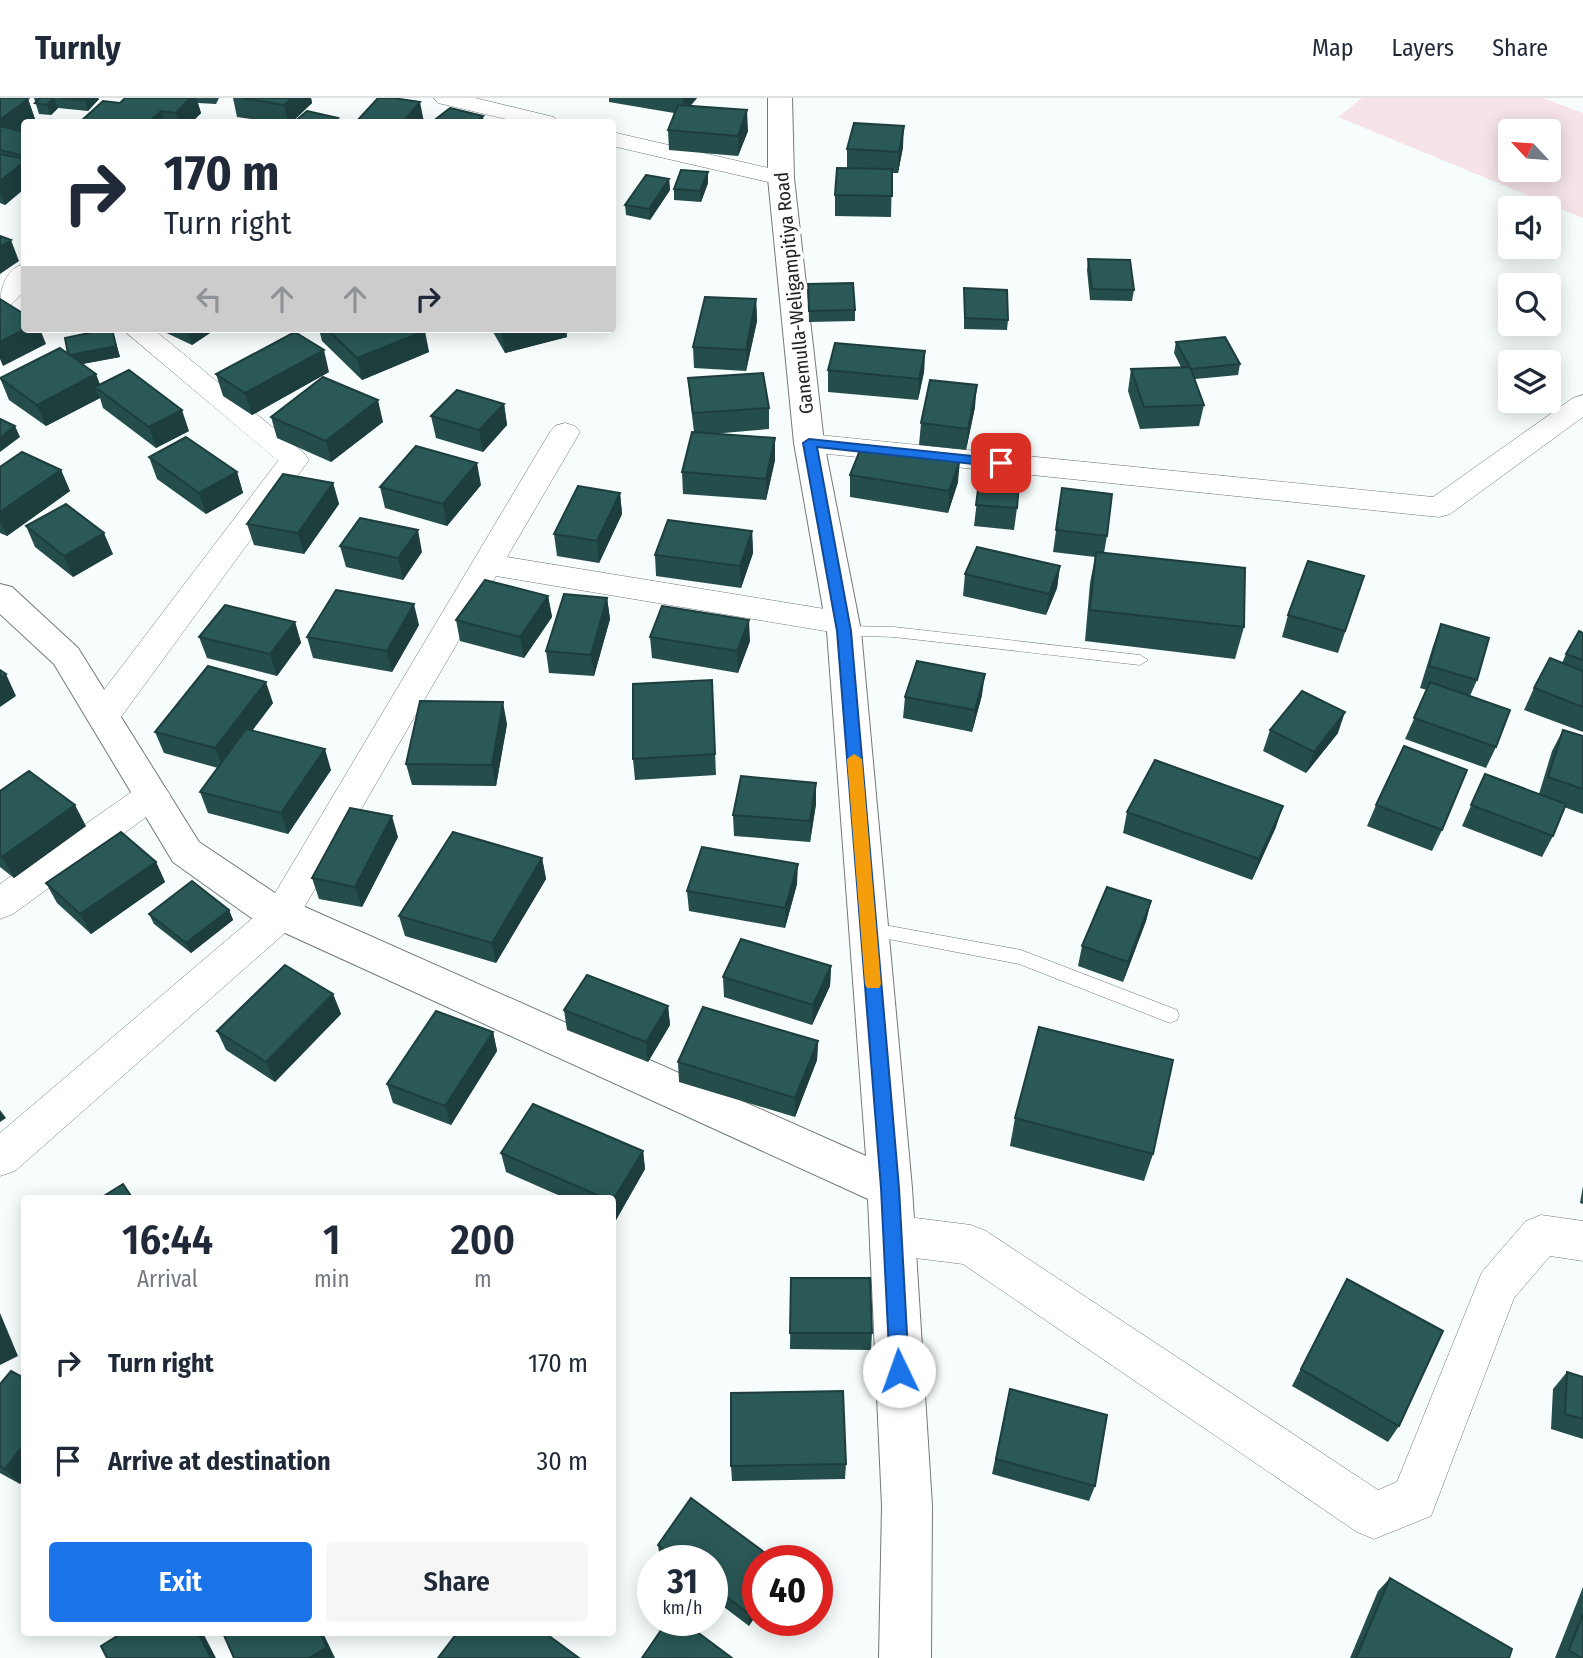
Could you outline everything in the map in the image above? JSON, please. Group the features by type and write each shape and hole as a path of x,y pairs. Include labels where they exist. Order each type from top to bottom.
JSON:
{"street":[{"path":"446,98 534,119"},
{"name":"Ganemulla-Weligampitiya Road","path":"780,98 781,178 809,443 843,627 890,1188 907,1506 905,1658"},
{"path":"616,140 781,178"},
{"path":"0,301 21,280"},
{"path":"103,716 294,460 141,333"},
{"path":"809,443 1438,507 1583,404"},
{"path":"0,1158 282,915 565,432"},
{"path":"488,564 843,627"},
{"path":"0,595 66,656 186,852 264,906 890,1188"},
{"path":"0,904 152,795"},
{"path":"892,1235 971,1245 1374,1515 1415,1499 1497,1286 1541,1235 1583,1241"}],"lane":[{"path":"843,627 1140,660"},
{"path":"869,929 1021,957 1170,1015"}],"shaded area":[{"path":"1362,98 1543,98 1583,113 1583,218 1561,209 1561,196 1530,196 1338,117"}],"building":[{"path":"0,98 24,98 28,99 0,120"},
{"path":"40,98 54,98 47,105 35,103"},
{"path":"125,98 190,98 176,113 161,111 152,119 83,119 103,101 120,103"},
{"path":"242,98 292,98 284,105"},
{"path":"378,98 420,102 406,119 359,119"},
{"path":"678,105 747,110 738,136 668,130"},
{"path":"450,108 483,116 479,119 436,119"},
{"path":"307,111 338,118 337,119 298,119"},
{"path":"854,123 904,126 899,152 847,149"},
{"path":"0,126 21,131 21,155 0,150"},
{"path":"0,154 21,158 21,164 0,181"},
{"path":"837,168 892,169 892,196 835,195"},
{"path":"681,170 708,172 700,191 674,189"},
{"path":"646,175 669,179 649,209 625,205"},
{"path":"0,236 11,240 0,247"},
{"path":"1088,259 1130,260 1134,290 1092,289"},
{"path":"853,283 855,310 809,311 808,284"},
{"path":"964,288 1007,290 1008,320 965,318"},
{"path":"705,297 756,299 746,350 693,347"},
{"path":"0,299 21,312 21,331 0,342"},
{"path":"89,333 113,333 116,346 70,355 65,338"},
{"path":"293,333 324,350 245,393 216,374"},
{"path":"331,333 420,333 357,358"},
{"path":"1225,337 1240,364 1191,369 1176,342"},
{"path":"835,343 925,351 919,379 828,370"},
{"path":"60,348 96,374 37,405 0,378"},
{"path":"1190,367 1204,405 1144,407 1131,369"},
{"path":"129,370 182,410 149,427 95,387"},
{"path":"763,373 769,408 693,413 688,378"},
{"path":"323,377 378,400 326,441 271,417"},
{"path":"930,380 977,385 968,429 921,423"},
{"path":"457,390 504,404 479,430 431,416"},
{"path":"0,419 15,426 0,438"},
{"path":"692,432 775,438 766,479 682,472"},
{"path":"186,437 237,472 199,493 149,457"},
{"path":"862,445 960,460 949,491 850,475"},
{"path":"416,446 477,463 443,504 380,487"},
{"path":"22,452 61,470 0,512 0,467"},
{"path":"982,458 1021,461 1017,508 976,505"},
{"path":"283,474 333,483 298,533 247,524"},
{"path":"578,486 620,493 597,541 554,534"},
{"path":"1062,488 1112,494 1107,536 1056,530"},
{"path":"66,504 104,533 64,556 26,526"},
{"path":"360,518 418,530 398,558 340,546"},
{"path":"668,520 752,531 740,566 655,555"},
{"path":"977,547 1060,566 1049,594 965,574"},
{"path":"1096,552 1245,568 1244,627 1090,610"},
{"path":"1308,561 1364,576 1345,631 1288,615"},
{"path":"485,580 548,596 520,637 456,620"},
{"path":"336,590 414,604 387,651 307,637"},
{"path":"564,594 607,598 591,655 546,651"},
{"path":"225,605 295,622 270,654 199,637"},
{"path":"662,606 749,620 737,651 650,637"},
{"path":"1441,624 1489,638 1477,680 1429,666"},
{"path":"1579,631 1583,633 1583,660 1566,654"},
{"path":"1550,658 1583,671 1583,707 1534,688"},
{"path":"917,661 985,674 975,710 905,697"},
{"path":"208,666 266,682 215,748 155,732"},
{"path":"712,680 715,754 633,759 633,684"},
{"path":"1430,682 1510,710 1496,747 1414,718"},
{"path":"1302,691 1345,712 1314,752 1270,730"},
{"path":"420,701 503,702 492,765 406,764"},
{"path":"246,729 325,749 281,813 200,792"},
{"path":"1563,730 1583,736 1583,789 1548,777"},
{"path":"1404,746 1467,770 1442,830 1376,805"},
{"path":"1155,760 1283,806 1259,859 1127,812"},
{"path":"29,771 75,805 2,857 0,791"},
{"path":"1485,774 1566,804 1553,836 1471,805"},
{"path":"741,776 816,783 810,821 733,815"},
{"path":"350,808 392,816 355,887 312,878"},
{"path":"121,832 156,862 80,914 46,883"},
{"path":"453,832 542,858 492,943 399,916"},
{"path":"702,847 798,864 785,908 687,891"},
{"path":"192,881 229,910 186,943 149,914"},
{"path":"1107,887 1151,901 1128,962 1082,946"},
{"path":"741,939 831,966 813,1005 723,977"},
{"path":"285,965 333,994 266,1062 217,1031"},
{"path":"587,975 668,1006 646,1042 564,1010"},
{"path":"703,1007 818,1041 795,1098 678,1062"},
{"path":"436,1011 493,1032 445,1106 387,1084"},
{"path":"1039,1027 1173,1060 1153,1154 1015,1118"},
{"path":"533,1104 643,1151 616,1195 597,1195 501,1153"},
{"path":"123,1184 130,1195 105,1195"},
{"path":"791,1278 870,1278 872,1333 790,1333"},
{"path":"1347,1279 1443,1331 1399,1426 1301,1369"},
{"path":"11,1371 21,1376 21,1448 5,1469 0,1466 0,1384"},
{"path":"1567,1372 1583,1377 1583,1419 1565,1414"},
{"path":"1010,1389 1107,1415 1095,1486 996,1459"},
{"path":"843,1391 846,1464 731,1466 731,1393"},
{"path":"691,1498 754,1545 742,1545 742,1608 728,1598 728,1545 658,1545"},
{"path":"1390,1578 1512,1649 1509,1658 1356,1658"},
{"path":"1583,1614 1583,1658 1581,1658 1569,1650"},
{"path":"117,1636 200,1636 211,1658 107,1658 101,1646"},
{"path":"224,1636 322,1636 327,1647 309,1658 234,1658"},
{"path":"455,1636 549,1636 579,1658 438,1658"},
{"path":"657,1636 702,1636 732,1658 642,1658"}],"slow traffic":[{"path":"854,759 873,984"}],"route":[{"path":"899,1371 890,1188 844,631 809,443 1001,463"}]}
